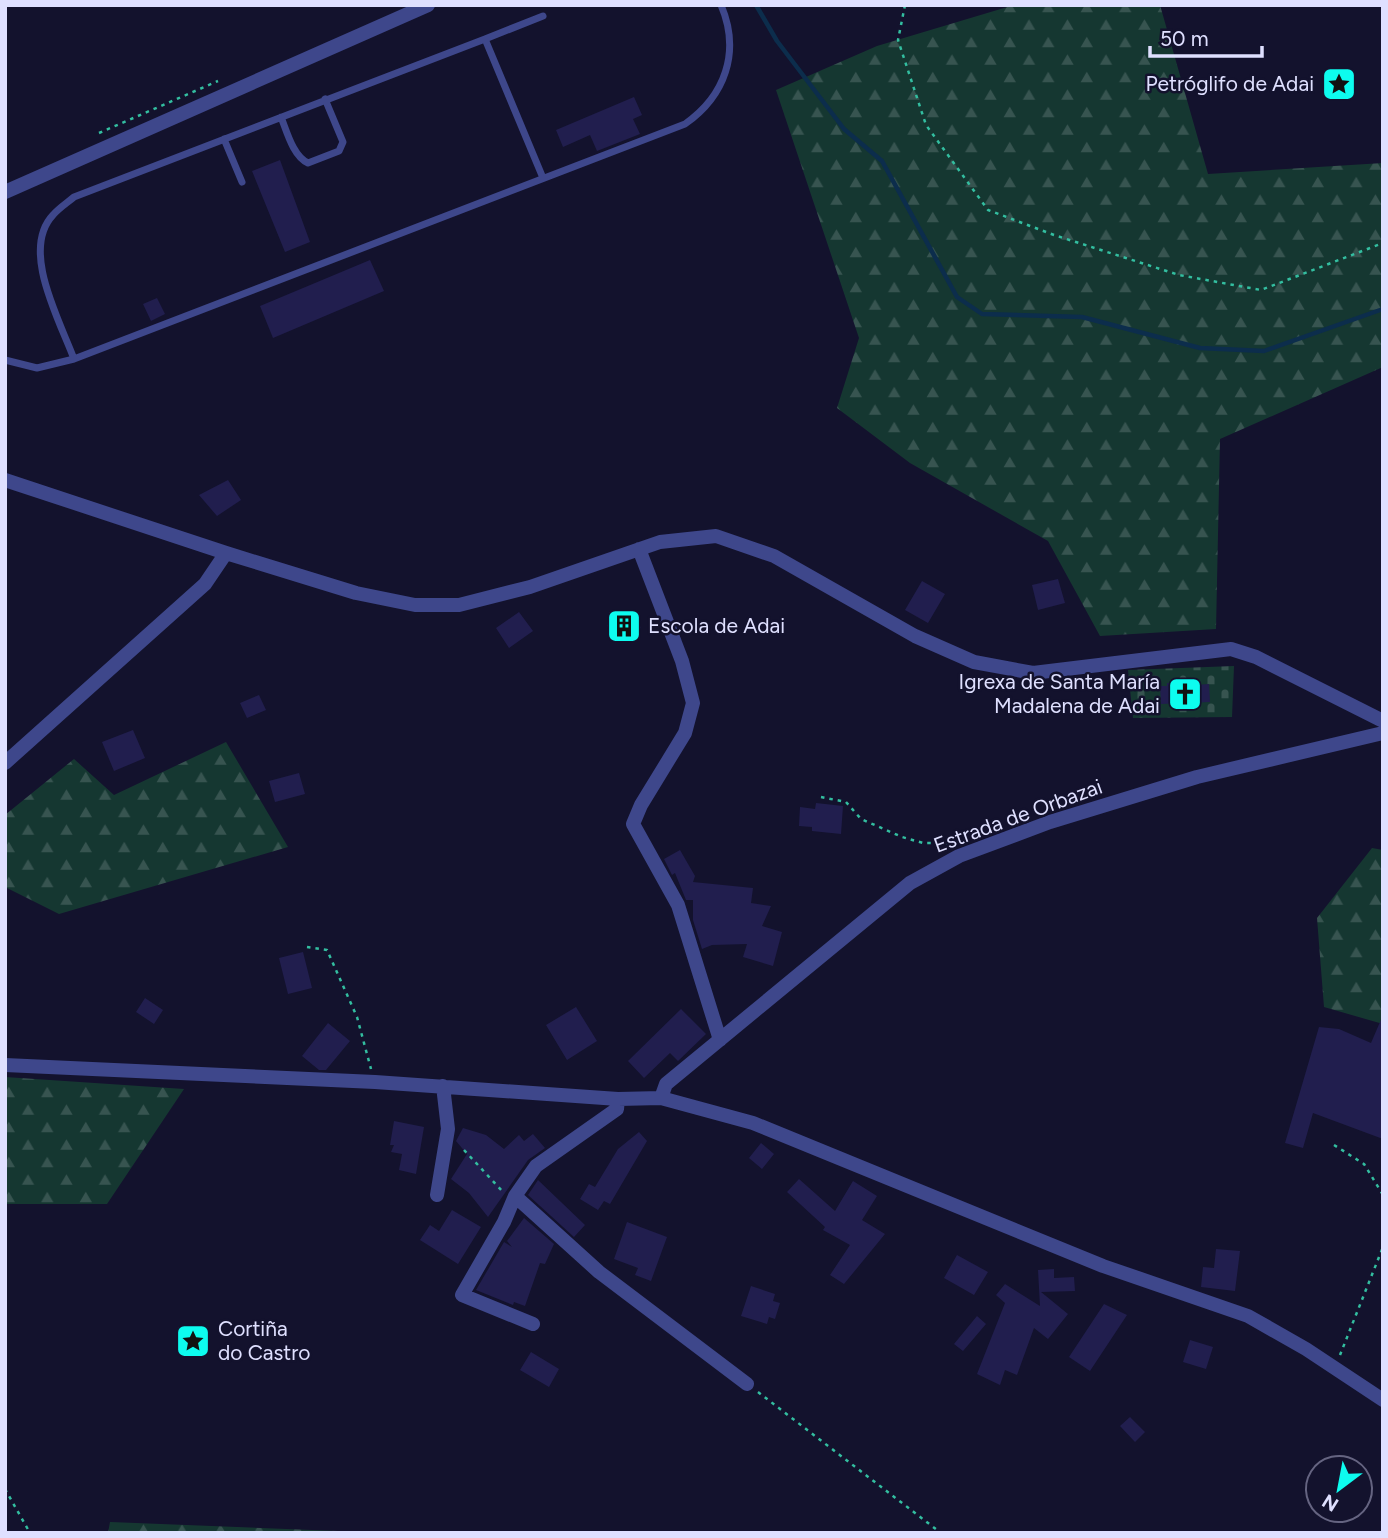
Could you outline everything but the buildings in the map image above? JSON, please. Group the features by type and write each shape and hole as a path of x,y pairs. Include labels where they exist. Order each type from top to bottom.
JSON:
{"street":[{"path":"5,192 428,5"},
{"path":"5,480 356,593 415,605 459,605 530,587 660,542 716,536 775,556 915,636 974,662 1033,673 1231,649 1256,657 1383,722"},
{"path":"639,549 682,661 693,703 685,733 641,805 633,824 678,905 720,1040"},
{"path":"5,763 205,584 226,553"},
{"path":"1363,711 1366,737"},
{"name":"Estrada de Orbazai","path":"661,1098 666,1084 910,883 975,850 1050,822 1198,777 1383,733"},
{"path":"5,1065 375,1082 618,1099 661,1098 753,1123 1103,1266 1248,1316 1335,1367 1383,1400"},
{"path":"437,1195 448,1129 443,1086"},
{"path":"533,1324 462,1295 514,1199 536,1166 617,1109 618,1099"},
{"path":"514,1199 599,1272 747,1384"}],"lane":[{"path":"5,360 37,368 74,359 685,124 706,109 725,73 730,54 729,24 721,5"},
{"path":"74,359 40,267 41,239 51,216 74,197 543,16"},
{"path":"485,39 543,178"},
{"path":"281,117 301,160 309,163 339,151 343,142 325,99"},
{"path":"224,139 242,182"}],"path":[{"path":"905,5 898,40 926,125 988,210 1054,235 1179,275 1261,289 1383,243"},
{"path":"821,797 846,802 861,819 902,837 923,843 966,843 975,850"},
{"path":"307,947 327,950 356,1017 375,1082"},
{"path":"1334,1145 1364,1164 1383,1195"},
{"path":"464,1150 514,1199"},
{"path":"1335,1367 1383,1247"},
{"path":"747,1384 941,1533"},
{"path":"5,1489 30,1533"}],"green space":[{"path":"1014,5 1160,5 1208,174 1383,163 1383,367 1220,439 1216,629 1100,636 1048,541 910,463 837,408 859,338 776,90 877,46"},
{"path":"1234,666 1232,717 1133,718 1128,670"},
{"path":"226,742 288,847 59,914 5,887 5,815 74,759 114,795"},
{"path":"1372,848 1383,850 1383,1024 1324,1007 1317,918"},
{"path":"5,1077 184,1089 107,1204 5,1204"},
{"path":"110,1522 389,1533 108,1533"}],"waterway":[{"path":"756,5 777,41 844,129 882,161 957,297 982,314 1082,317 1200,348 1264,351 1383,309"}],"place":[{"name":"Petróglifo de Adai","path":"1339,84"},
{"name":"Escola de Adai","path":"624,626"},
{"name":"Igrexa de Santa María Madalena de Adai","path":"1185,694"},
{"name":"Cortiña do Castro","path":"193,1341"}]}
